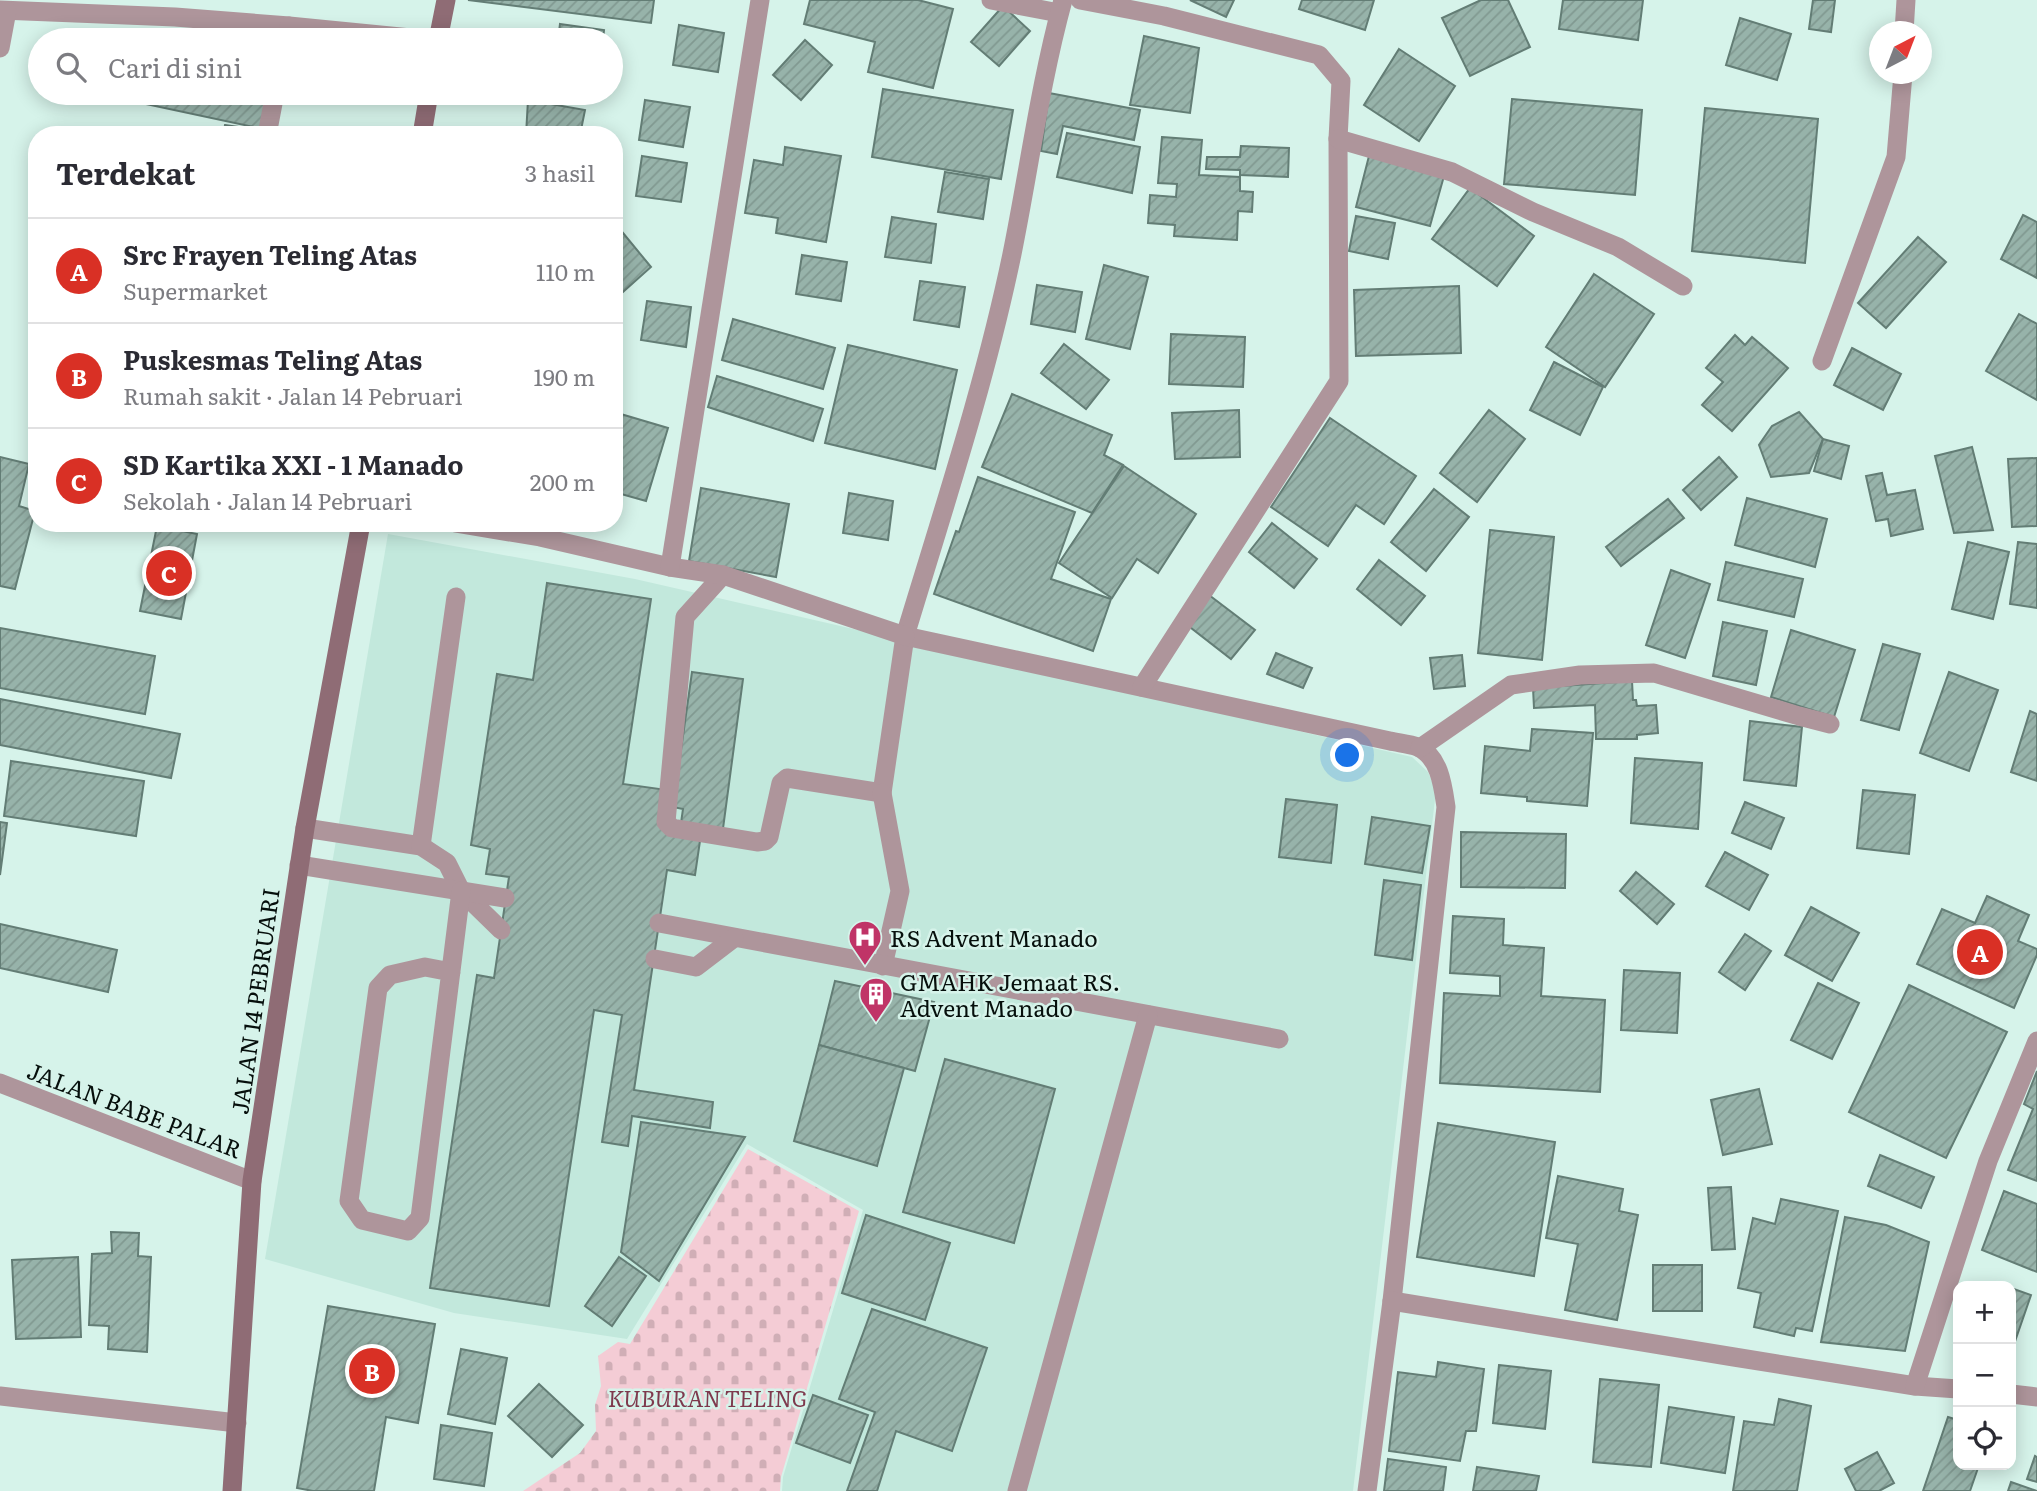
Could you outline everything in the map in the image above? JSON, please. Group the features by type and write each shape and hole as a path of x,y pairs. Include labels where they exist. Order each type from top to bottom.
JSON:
{"main road":[{"path":"440,28 446,0"},
{"path":"424,126 427,105"},
{"name":"JALAN 14 PEBRUARI","path":"232,1491 253,1181 305,828 359,532"}],"street":[{"path":"670,567 760,0"},
{"path":"883,966 900,891 882,793 905,636 981,380 1012,254 1029,152 1061,6 991,0"},
{"path":"1080,0 1164,16 1319,55 1340,81 1339,381 1142,687"},
{"path":"1905,21 1906,0"},
{"path":"0,48 3,10 175,17 252,28"},
{"path":"1822,361 1896,157 1902,84"},
{"path":"269,126 273,105"},
{"path":"1338,139 1452,172 1533,212 1618,247 1683,286"},
{"path":"510,532 670,567 723,575 905,636 1420,748 1435,762 1446,807 1367,1491"},
{"path":"723,575 685,617 667,825 680,830 761,842 769,837 781,783 787,778 882,793"},
{"path":"421,846 456,597"},
{"path":"1420,748 1511,685 1580,675 1654,673 1830,724"},
{"path":"305,828 421,846 447,863 461,891 501,930"},
{"path":"299,865 505,898"},
{"path":"451,972 425,967 390,975 378,988 349,1201 362,1220 408,1231 420,1218 451,972 461,891"},
{"path":"659,923 1279,1039"},
{"path":"655,959 696,967 734,938"},
{"path":"1017,1491 1148,1015"},
{"path":"1915,1385 1988,1161 2037,1041"},
{"name":"JALAN BABE PALAR","path":"0,1083 253,1181"},
{"path":"1391,1301 1953,1389"},
{"path":"2016,1394 2037,1396"},
{"path":"0,1396 237,1423"}],"shaded area":[{"name":"RS Advent Manado","path":"388,534 635,579 1412,757 1428,772 1436,791 1353,1491 782,1491 783,1477 863,1210 747,1144 627,1339 454,1313 265,1259"}],"green space":[{"name":"KUBURAN TELING","path":"748,1149 859,1211 781,1477 780,1491 523,1491 580,1453 596,1431 595,1405 601,1386 598,1356 618,1342 630,1344"}],"building":[{"path":"468,0 654,0 651,23"},
{"path":"810,0 918,0 953,9 933,88 868,72 875,42 804,24"},
{"path":"1190,0 1234,0 1226,17"},
{"path":"1302,0 1374,0 1365,30 1299,9"},
{"path":"1481,0 1508,0 1530,47 1470,76 1442,18"},
{"path":"1563,0 1643,0 1638,40 1559,29"},
{"path":"1813,0 1835,0 1831,32 1809,29"},
{"path":"1003,6 1030,31 999,66 971,42"},
{"path":"1740,18 1791,34 1777,80 1726,65"},
{"path":"560,24 589,28 560,28"},
{"path":"679,25 724,33 718,72 673,65"},
{"path":"1144,36 1199,48 1190,113 1130,105"},
{"path":"805,40 832,65 801,100 773,75"},
{"path":"1399,49 1455,86 1419,141 1364,105"},
{"path":"883,89 1013,110 1001,179 872,157"},
{"path":"1049,93 1140,110 1134,140 1063,126 1057,154 1041,151"},
{"path":"1512,99 1642,110 1635,195 1504,184"},
{"path":"645,100 690,107 683,147 639,140"},
{"path":"150,105 268,105 264,126 249,126"},
{"path":"528,105 556,105 585,110 582,126 527,126"},
{"path":"1705,108 1818,119 1805,263 1692,251"},
{"path":"1067,133 1140,147 1132,193 1057,177"},
{"path":"1162,137 1202,140 1199,175 1240,177 1240,191 1253,192 1252,212 1238,211 1237,240 1174,236 1175,225 1148,223 1150,195 1176,197 1177,184 1158,183"},
{"path":"1241,146 1289,148 1288,177 1240,175 1240,170 1206,169 1207,157 1240,157"},
{"path":"785,147 841,156 826,242 776,233 778,218 745,213 754,160 783,165"},
{"path":"642,156 687,163 681,202 636,196"},
{"path":"1369,156 1444,176 1430,226 1356,207"},
{"path":"945,172 989,179 983,219 938,212"},
{"path":"1470,188 1534,236 1497,286 1432,239"},
{"path":"2023,215 2037,222 2037,278 2001,259"},
{"path":"1356,216 1395,223 1388,259 1349,251"},
{"path":"892,217 936,224 931,263 885,257"},
{"path":"623,233 651,267 623,292"},
{"path":"1918,237 1946,262 1886,328 1858,303"},
{"path":"802,255 847,262 841,301 796,294"},
{"path":"1104,265 1148,277 1130,349 1086,339"},
{"path":"1594,274 1654,314 1605,387 1546,347"},
{"path":"920,281 965,287 959,327 914,320"},
{"path":"1037,285 1082,292 1075,332 1031,324"},
{"path":"1459,286 1461,353 1356,356 1354,290"},
{"path":"647,301 691,307 686,347 641,340"},
{"path":"2019,314 2037,324 2037,400 1986,371"},
{"path":"733,319 835,348 823,389 722,360"},
{"path":"1171,334 1245,337 1243,387 1169,384"},
{"path":"1735,335 1745,345 1752,337 1788,368 1732,431 1702,405 1723,382 1706,368"},
{"path":"1064,344 1109,380 1086,409 1041,373"},
{"path":"848,345 957,370 935,469 825,443"},
{"path":"1852,348 1901,374 1883,410 1834,385"},
{"path":"1554,362 1603,387 1580,435 1530,410"},
{"path":"717,376 823,409 813,441 708,407"},
{"path":"1012,394 1112,435 1104,455 1123,465 1092,513 982,467"},
{"path":"1239,410 1240,457 1175,459 1172,413"},
{"path":"1489,410 1525,439 1477,502 1440,473"},
{"path":"1799,412 1823,439 1809,473 1771,477 1759,445 1772,426"},
{"path":"623,415 668,428 646,501 623,495"},
{"path":"1330,418 1416,476 1384,524 1356,505 1328,546 1271,507"},
{"path":"1823,439 1849,446 1841,479 1814,471"},
{"path":"1972,447 1993,530 1954,533 1935,456"},
{"path":"0,457 28,464 19,506 28,509 30,532 15,589 0,586"},
{"path":"1719,457 1737,477 1701,510 1683,490"},
{"path":"2037,458 2037,526 2012,527 2008,459"},
{"path":"1124,466 1196,514 1158,573 1137,559 1112,598 1059,563"},
{"path":"1882,473 1887,495 1915,490 1923,529 1891,536 1888,519 1876,521 1866,476"},
{"path":"978,477 1075,512 1051,579 1111,599 1093,651 934,594"},
{"path":"701,488 789,504 776,577 689,561"},
{"path":"1434,489 1469,517 1426,571 1391,542"},
{"path":"849,493 893,501 888,540 843,533"},
{"path":"1747,498 1827,519 1815,567 1735,545"},
{"path":"1668,499 1684,518 1621,566 1606,547"},
{"path":"1272,523 1317,559 1294,588 1249,552"},
{"path":"1490,530 1554,537 1542,660 1478,653"},
{"path":"156,532 197,534 181,619 140,611"},
{"path":"1968,542 2009,552 1993,619 1952,609"},
{"path":"2018,542 2037,544 2037,608 2010,604"},
{"path":"1379,560 1425,596 1401,625 1357,589"},
{"path":"1726,562 1803,579 1794,617 1718,600"},
{"path":"1671,570 1710,584 1685,658 1646,645"},
{"path":"547,583 651,599 623,784 667,790 662,827 701,834 695,875 667,870 634,1090 713,1102 710,1128 632,1116 628,1146 602,1142 622,1015 594,1010 549,1306 430,1288 477,975 494,978 509,877 486,874 490,849 471,845 497,674 533,680"},
{"path":"1209,595 1255,630 1231,659 1186,624"},
{"path":"1723,622 1767,631 1756,685 1713,676"},
{"path":"0,628 155,656 145,714 0,688"},
{"path":"1791,630 1855,650 1834,717 1771,697"},
{"path":"1883,644 1920,654 1899,730 1861,720"},
{"path":"1276,653 1312,668 1303,688 1267,674"},
{"path":"1462,655 1465,686 1434,689 1430,658"},
{"path":"692,672 743,679 722,836 680,830 683,809 673,807"},
{"path":"1949,672 1998,690 1969,771 1920,753"},
{"path":"1632,681 1633,700 1636,700 1637,706 1656,705 1658,733 1637,735 1637,739 1596,739 1595,705 1534,708 1533,688"},
{"path":"0,699 180,734 171,778 0,745"},
{"path":"2030,711 2037,714 2037,781 2011,772"},
{"path":"1750,721 1802,727 1796,786 1744,780"},
{"path":"1532,729 1593,733 1587,806 1527,801 1527,797 1481,793 1485,746 1530,751"},
{"path":"1635,758 1702,763 1698,829 1631,823"},
{"path":"11,761 144,781 136,836 4,816"},
{"path":"1863,790 1915,795 1909,854 1857,848"},
{"path":"1286,799 1337,805 1331,863 1279,857"},
{"path":"1745,802 1784,818 1771,849 1732,833"},
{"path":"1372,817 1430,826 1422,873 1365,864"},
{"path":"0,822 7,823 0,875"},
{"path":"1461,832 1566,834 1565,888 1461,887"},
{"path":"1725,852 1768,875 1749,910 1706,886"},
{"path":"1636,872 1674,904 1657,924 1620,891"},
{"path":"1384,880 1421,885 1412,960 1375,955"},
{"path":"1987,896 2029,915 2018,941 2037,949 2037,955 2014,1008 1917,964 1942,909 1975,923"},
{"path":"1811,907 1859,933 1832,981 1785,955"},
{"path":"1453,916 1504,919 1503,945 1544,948 1541,996 1605,1000 1600,1092 1440,1083 1444,993 1500,996 1500,976 1450,973"},
{"path":"0,924 117,950 108,992 0,968"},
{"path":"1745,934 1771,951 1745,990 1719,972"},
{"path":"1624,970 1680,973 1677,1033 1621,1030"},
{"name":"GMAHK Jemaat RS. Advent Manado","path":"835,981 934,1002 915,1071 819,1045"},
{"path":"1818,983 1859,1003 1832,1059 1791,1040"},
{"path":"1909,985 2007,1032 1946,1158 1849,1112"},
{"path":"819,1045 904,1068 877,1166 794,1141"},
{"path":"945,1059 1055,1089 1014,1243 903,1212"},
{"path":"2037,1071 2037,1181 2008,1170 2033,1109 2024,1104"},
{"path":"1759,1089 1772,1144 1723,1155 1711,1100"},
{"path":"641,1122 745,1137 659,1281 621,1252"},
{"path":"1438,1123 1555,1142 1534,1276 1417,1257"},
{"path":"1880,1155 1934,1177 1921,1208 1868,1186"},
{"path":"1558,1176 1623,1189 1619,1211 1638,1215 1617,1320 1565,1310 1578,1244 1546,1238"},
{"path":"1731,1187 1735,1249 1712,1250 1708,1188"},
{"path":"2004,1191 2037,1204 2037,1272 1982,1250"},
{"path":"1781,1199 1838,1211 1812,1331 1796,1328 1794,1336 1754,1327 1761,1293 1738,1288 1753,1218 1775,1224"},
{"path":"866,1215 950,1243 925,1320 842,1293"},
{"path":"1845,1217 1886,1225 1929,1242 1905,1351 1821,1342"},
{"path":"111,1232 139,1233 138,1256 151,1257 147,1352 108,1349 109,1326 89,1325 92,1254 112,1253"},
{"path":"78,1257 81,1337 16,1339 12,1260"},
{"path":"619,1257 646,1276 612,1326 585,1306"},
{"path":"1653,1265 1702,1265 1702,1311 1653,1311"},
{"path":"2016,1290 2031,1295 2016,1338"},
{"path":"328,1306 435,1324 418,1423 386,1417 374,1491 313,1491 297,1488"},
{"path":"872,1309 987,1348 952,1451 896,1431 877,1491 847,1491 875,1412 839,1399"},
{"path":"461,1349 507,1358 495,1424 448,1414"},
{"path":"1438,1362 1484,1369 1476,1431 1466,1431 1460,1461 1389,1451 1398,1372 1436,1377"},
{"path":"1499,1365 1551,1371 1545,1429 1493,1423"},
{"path":"1600,1379 1659,1385 1651,1467 1593,1462"},
{"path":"539,1384 583,1425 552,1457 508,1416"},
{"path":"813,1395 868,1415 850,1463 796,1443"},
{"path":"1779,1399 1811,1406 1797,1491 1733,1491 1744,1421 1774,1425"},
{"path":"1669,1407 1734,1417 1725,1473 1661,1463"},
{"path":"1948,1417 1953,1418 1953,1470 1977,1470 1970,1491 1923,1491"},
{"path":"441,1425 492,1433 484,1486 434,1479"},
{"path":"1877,1452 1894,1483 1879,1491 1856,1491 1845,1469"},
{"path":"2035,1456 2037,1457 2037,1482 2027,1479"},
{"path":"1388,1459 1446,1467 1443,1491 1384,1491"},
{"path":"1477,1467 1539,1476 1536,1491 1473,1491"},
{"path":"2011,1482 2037,1491 2008,1491"}],"place":[{"name":"SD Kartika XXI - 1 Manado","path":"169,573"},
{"name":"Src Frayen Teling Atas","path":"1980,952"},
{"name":"RS Advent Manado","path":"865,967"},
{"name":"GMAHK Jemaat RS. Advent Manado","path":"876,1024"},
{"name":"Puskesmas Teling Atas","path":"372,1371"}]}
